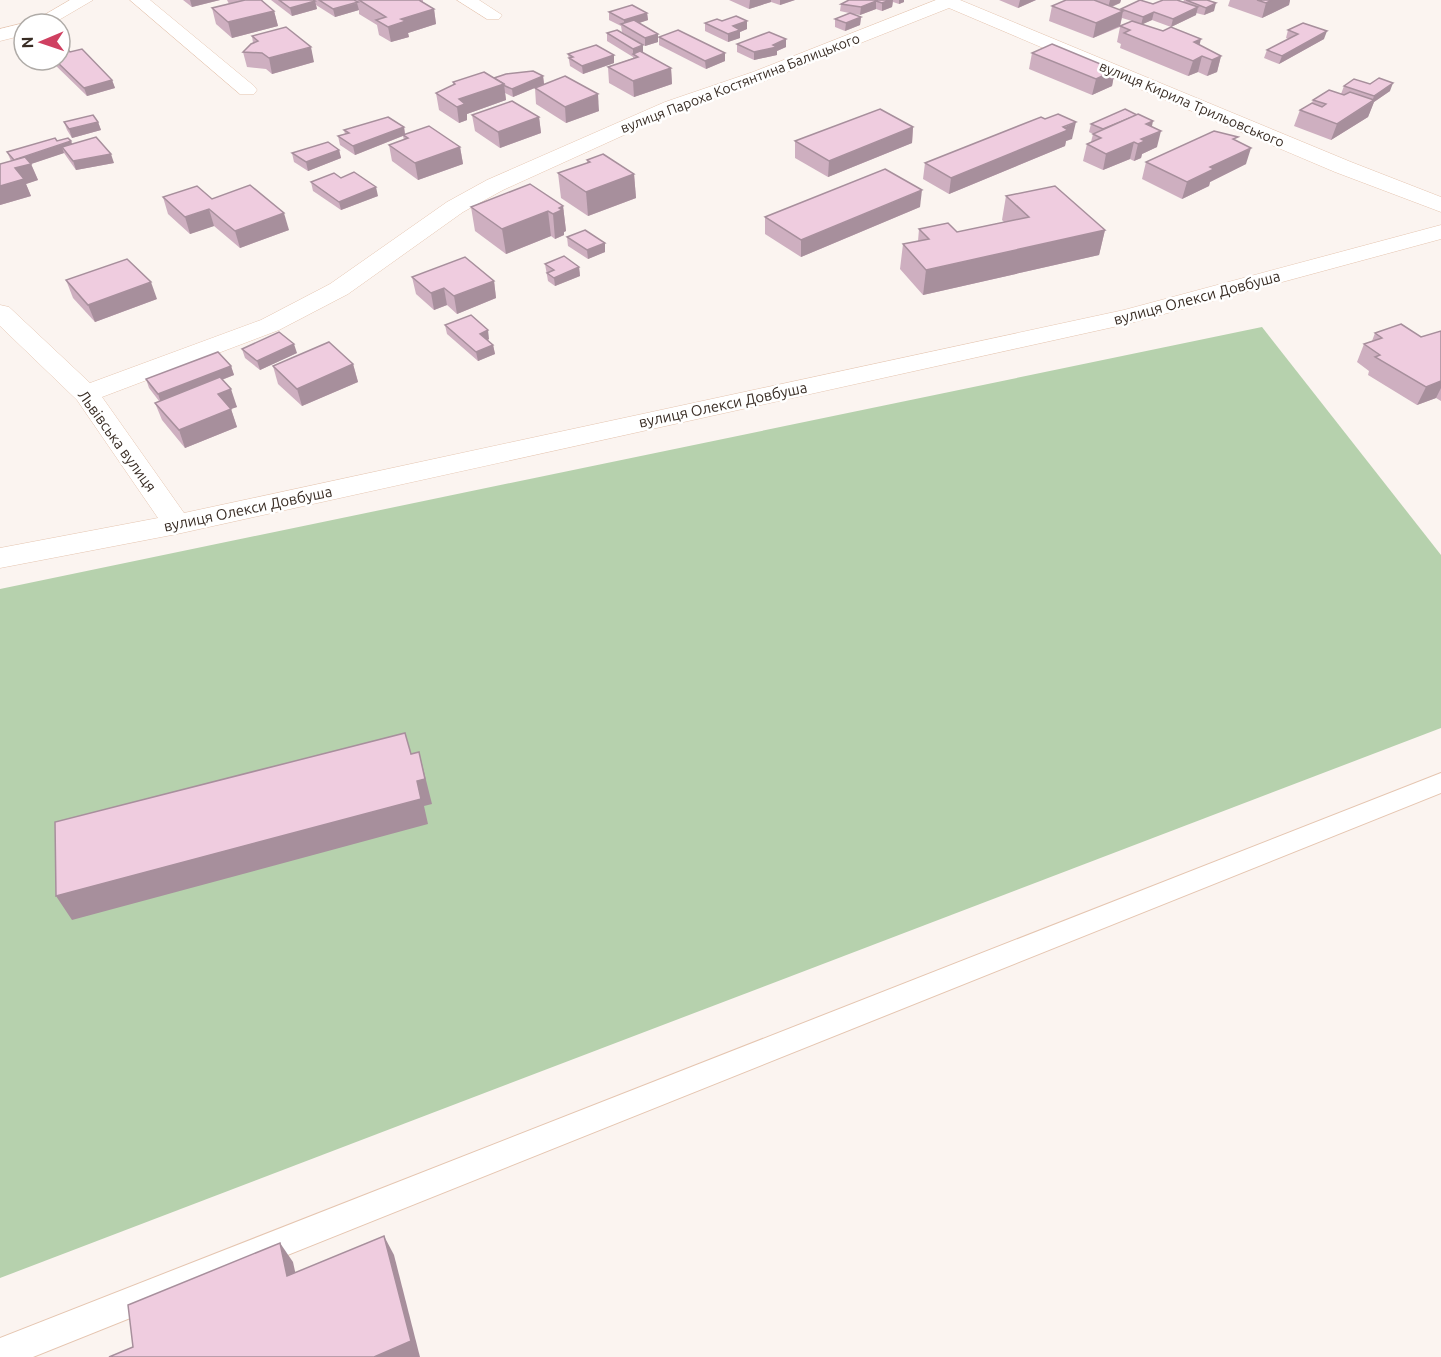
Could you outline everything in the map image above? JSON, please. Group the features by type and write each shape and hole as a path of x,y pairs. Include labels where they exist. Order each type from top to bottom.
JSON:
{"street":[{"path":"61,12 84,0"},
{"path":"139,0 247,90"},
{"path":"466,0 493,15"},
{"name":"вулиця Кирила Трильовського","path":"947,1 1332,162 1441,205"},
{"name":"вулиця Пароха Костянтина Балицького","path":"86,394 261,330 339,289 455,207 495,185 672,106 760,76 947,1"},
{"name":"вулиця Олекси Довбуша","path":"0,558 177,524 1127,317 1441,232"},
{"name":"Львівська вулиця","path":"0,312 86,394 177,524"}],"lane":[{"path":"0,1354 1441,783"}],"green space":[{"path":"1262,327 1441,555 1441,728 0,1278 0,589"}],"building":[{"path":"245,0 261,0 274,11 228,22 212,8"},
{"path":"279,0 313,0 315,1 290,8"},
{"path":"319,0 354,0 358,2 333,9"},
{"path":"359,0 419,0 434,9 401,19 406,21 388,27 376,20 386,17"},
{"path":"849,0 890,0 882,3 876,1 861,7 841,4"},
{"path":"1066,0 1094,0 1123,11 1096,23 1052,6"},
{"path":"1140,0 1153,4 1163,0 1177,0 1198,7 1173,19 1154,12 1143,17 1121,9"},
{"path":"1186,0 1207,0 1216,3 1206,8"},
{"path":"632,5 647,13 624,20 609,12"},
{"path":"850,13 861,17 846,23 835,19"},
{"path":"736,16 747,21 733,26 740,30 728,34 705,23 717,19 722,21"},
{"path":"634,20 658,34 645,38 621,24"},
{"path":"1132,21 1163,31 1171,27 1201,39 1194,42 1221,56 1212,60 1202,56 1193,61 1124,33 1130,30 1120,26"},
{"path":"1303,23 1327,31 1282,56 1267,50 1298,34 1288,30"},
{"path":"286,27 311,47 269,58 262,53 243,52 258,41 252,36"},
{"path":"617,30 643,45 633,49 607,33"},
{"path":"678,30 725,53 705,61 659,37"},
{"path":"769,32 786,39 773,45 777,47 754,52 737,44"},
{"path":"1052,44 1115,70 1096,79 1032,53"},
{"path":"596,45 614,55 582,66 569,58 573,57 568,54"},
{"path":"82,49 112,80 84,88 67,72 72,72 72,52"},
{"path":"640,51 671,68 633,81 608,67 638,57 633,54"},
{"path":"533,71 543,76 512,89 494,78 506,74"},
{"path":"484,72 504,84 459,99 465,104 457,107 436,93 455,84 453,82"},
{"path":"565,76 598,94 565,107 535,88"},
{"path":"1379,78 1393,83 1374,96 1344,86 1354,79 1370,84"},
{"path":"1329,90 1344,95 1350,92 1374,100 1337,124 1300,110 1312,103 1322,107 1326,104 1313,100"},
{"path":"512,101 539,117 498,132 472,115"},
{"path":"880,109 913,127 829,161 795,141"},
{"path":"1125,109 1137,115 1103,129 1091,124"},
{"path":"1058,114 1076,122 1063,127 1068,130 951,178 925,163 1041,117 1045,119"},
{"path":"1138,114 1153,121 1146,124 1161,131 1141,139 1145,141 1138,144 1134,142 1106,154 1087,144 1101,138 1093,134"},
{"path":"93,115 98,122 69,129 64,122"},
{"path":"388,117 404,127 353,146 338,136 349,133 344,130"},
{"path":"429,126 460,147 415,163 389,145 408,138 403,135"},
{"path":"1214,131 1238,137 1233,139 1251,148 1210,167 1214,169 1187,182 1146,162"},
{"path":"96,137 111,154 73,161 62,147"},
{"path":"55,138 57,141 68,138 71,141 14,160 7,152"},
{"path":"328,142 339,150 306,162 292,153"},
{"path":"603,154 634,174 586,192 558,173 590,162 587,160"},
{"path":"25,157 31,164 15,168 24,179 0,186 0,164"},
{"path":"885,169 922,190 801,240 765,217"},
{"path":"354,172 376,187 339,202 311,182 334,173 341,178"},
{"path":"530,184 563,206 559,208 562,210 553,214 548,211 502,229 471,207"},
{"path":"250,185 284,213 235,231 209,209 185,217 163,197 197,186 212,199"},
{"path":"1055,186 1105,230 926,270 903,244 929,239 919,229 948,223 957,232 1029,217 1006,196"},
{"path":"585,230 605,243 587,250 567,237"},
{"path":"564,256 579,267 554,278 547,273 554,270 545,264"},
{"path":"465,257 494,281 454,296 444,288 431,293 412,277"},
{"path":"127,259 151,282 88,305 66,280"},
{"path":"471,315 488,330 480,334 493,345 476,352 445,325"},
{"path":"1401,324 1421,337 1441,331 1441,381 1426,387 1375,357 1380,355 1364,344 1382,338 1375,333"},
{"path":"279,332 294,344 257,361 242,349"},
{"path":"329,342 353,364 297,389 273,366"},
{"path":"218,352 231,366 158,394 146,379"},
{"path":"220,377 231,389 218,394 231,409 179,430 155,403"},
{"path":"405,733 411,754 419,752 425,779 417,781 421,799 56,896 55,822"},
{"path":"384,1236 411,1341 374,1357 109,1357 133,1347 128,1305 280,1243 287,1276"}]}
